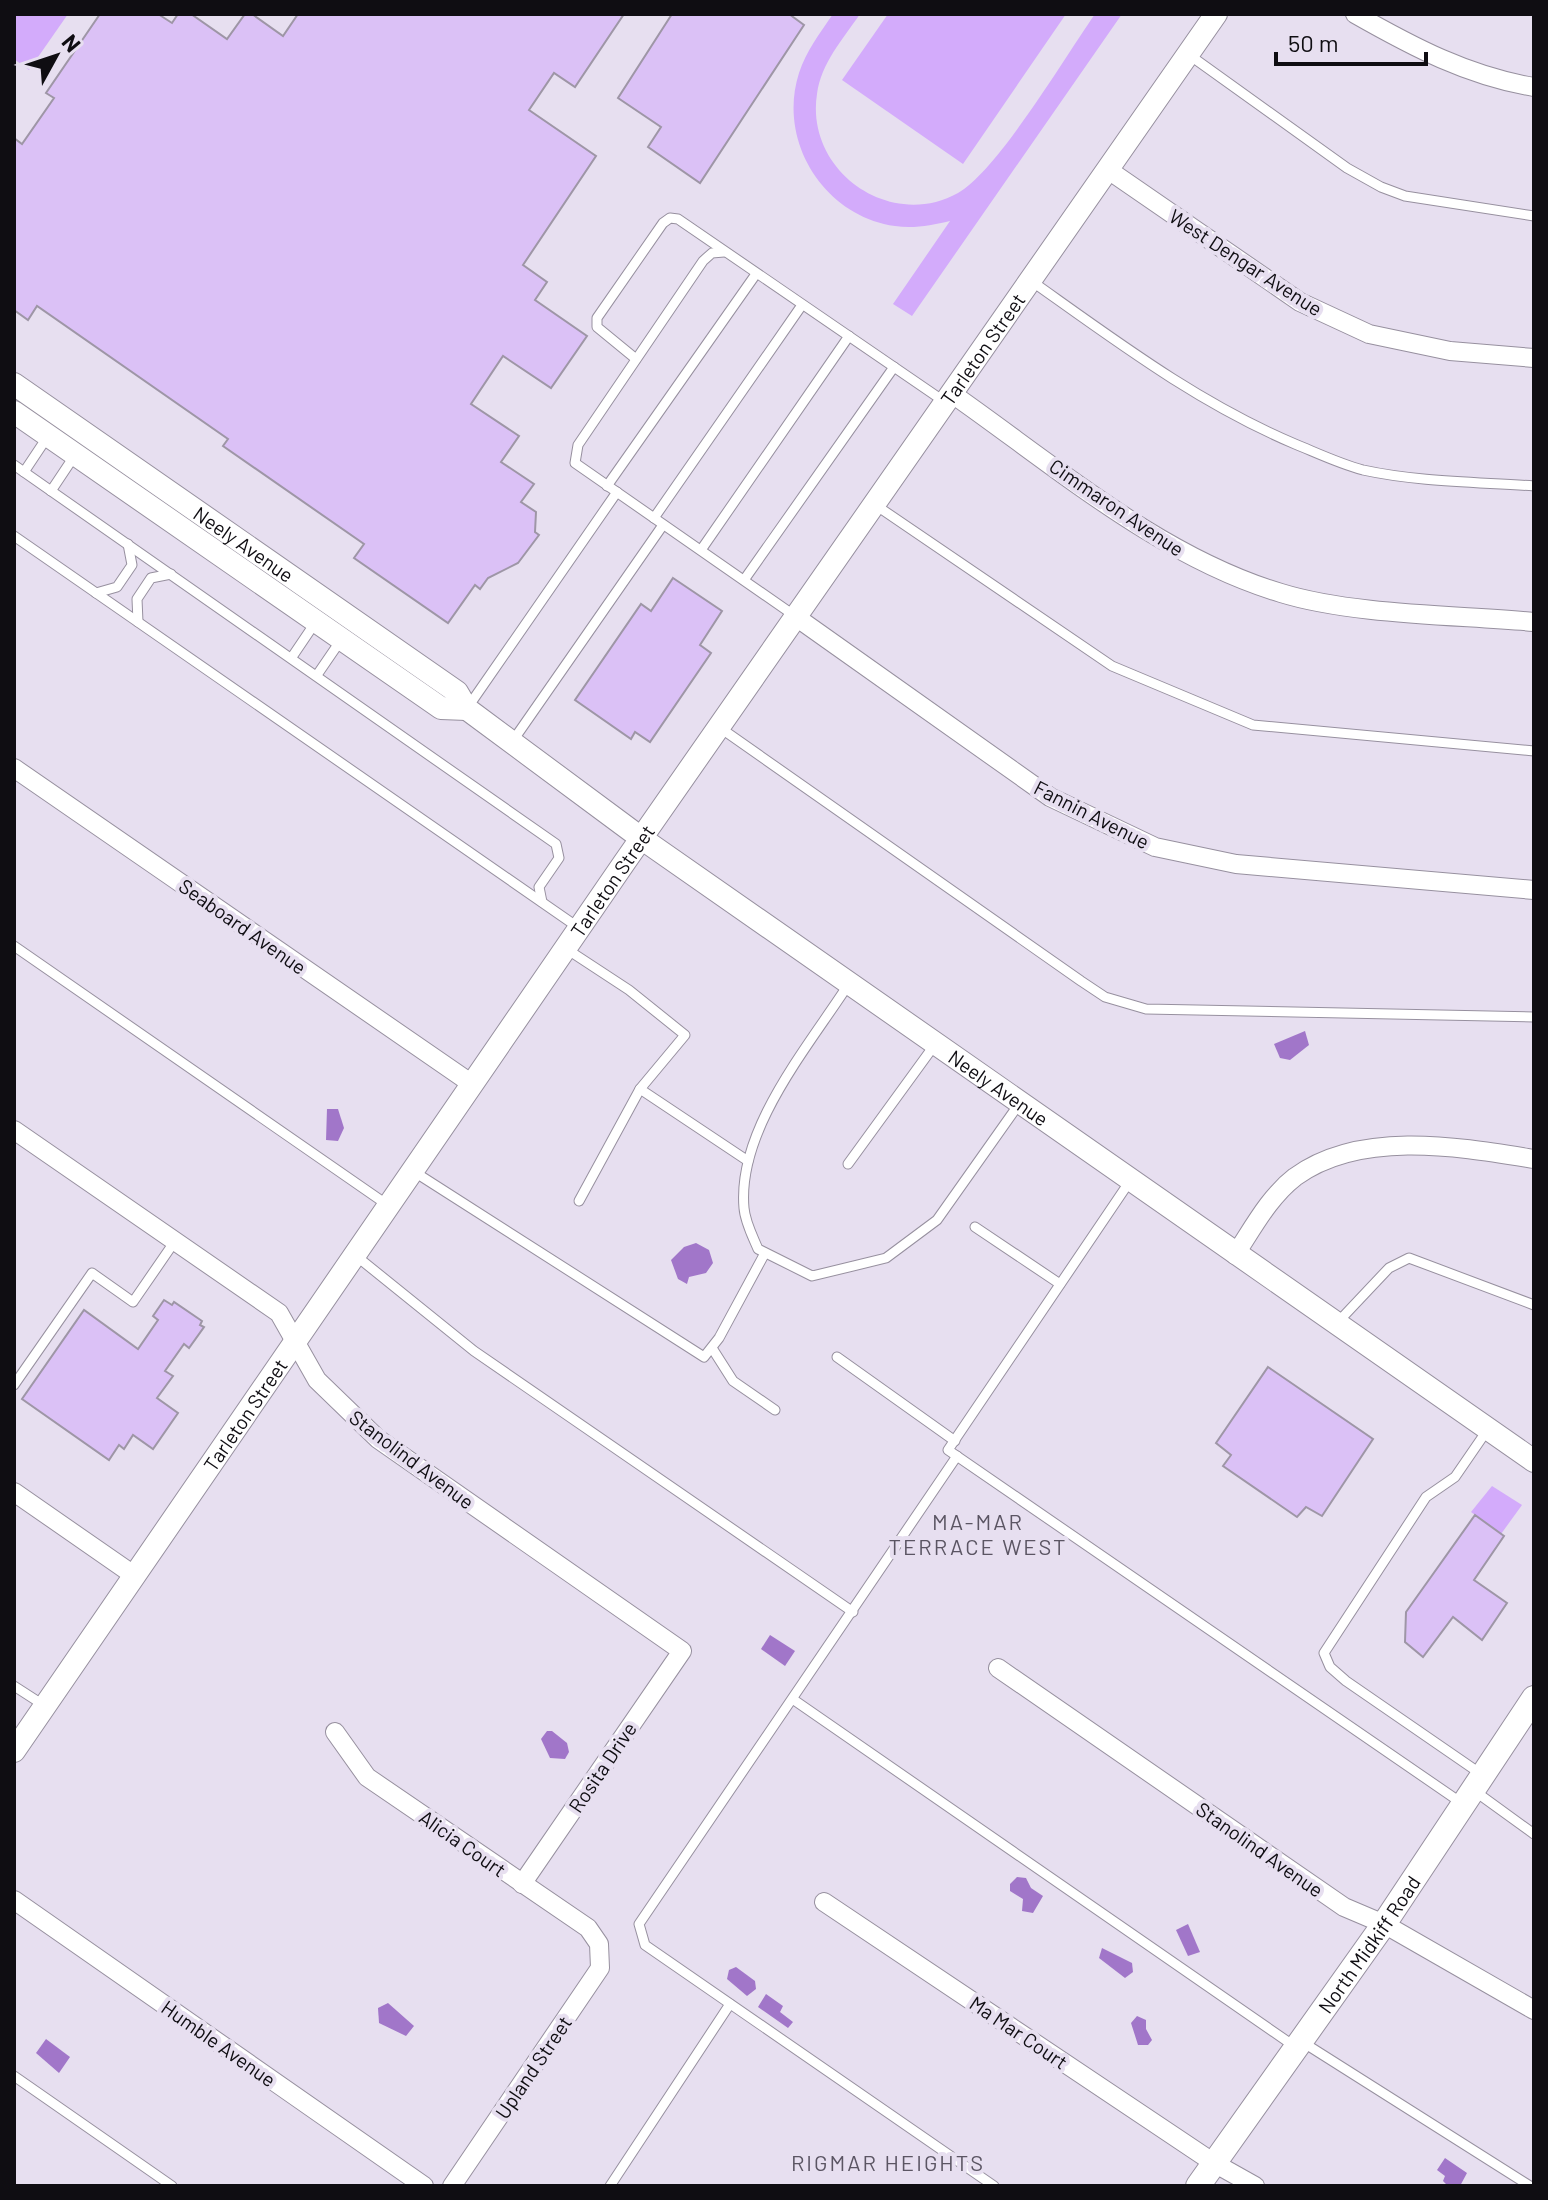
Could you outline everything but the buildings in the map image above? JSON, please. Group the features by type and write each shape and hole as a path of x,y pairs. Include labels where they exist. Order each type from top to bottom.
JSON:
{"main road":[{"name":"North Midkiff Road","path":"1198,2186 1384,1924 1534,1698"}],"street":[{"name":"Tarleton Street","path":"14,1751 641,838 1216,14"},
{"path":"1355,14 1428,55 1504,82 1534,87"},
{"name":"West Dengar Avenue","path":"1107,169 1300,302 1369,334 1450,351 1534,358"},
{"name":"Neely Avenue","path":"14,384 457,692 467,709 641,838 1534,1461"},
{"name":"Cimmaron Avenue","path":"948,398 1179,552 1282,594 1349,605 1534,622"},
{"name":"Neely Avenue","path":"14,412 441,708 467,709"},
{"name":"Fannin Avenue","path":"796,617 1050,797 1155,847 1236,864 1534,890"},
{"name":"Seaboard Avenue","path":"14,768 472,1084"},
{"name":"Stanolind Avenue","path":"14,1130 279,1313 317,1380 378,1439 682,1651"},
{"path":"1235,1255 1273,1197 1296,1177 1337,1156 1389,1148 1456,1146 1534,1159"},
{"path":"14,1492 135,1576"},
{"name":"Rosita Drive","path":"522,1884 682,1651"},
{"name":"Stanolind Avenue","path":"998,1668 1344,1907 1384,1924 1534,2010"},
{"name":"Alicia Court","path":"335,1732 367,1777 588,1928 599,1944"},
{"name":"Humble Avenue","path":"14,1900 424,2186"},
{"name":"Ma Mar Court","path":"824,1902 1214,2163 1255,2186"},
{"name":"Upland Street","path":"452,2186 600,1968 599,1944"}],"lane":[{"path":"1188,54 1347,168 1381,187 1405,196 1534,216"},
{"path":"636,359 603,335 597,327 597,318 663,223 670,218 678,219 894,367 948,398"},
{"path":"724,252 712,253 703,261 578,445 575,463 796,617"},
{"path":"607,486 756,274"},
{"path":"1030,280 1205,401 1246,423 1331,459 1363,470 1534,486"},
{"path":"654,518 802,305"},
{"path":"701,550 849,336"},
{"path":"744,580 894,367"},
{"path":"24,472 48,436"},
{"path":"51,491 75,455"},
{"path":"14,465 556,844 559,858 539,887 542,902"},
{"path":"467,709 617,492"},
{"path":"874,504 1112,666 1253,725 1534,751"},
{"path":"512,742 663,525"},
{"path":"14,536 579,928"},
{"path":"96,593 117,587 132,565 128,544"},
{"path":"138,622 137,599 151,578 171,574"},
{"path":"292,657 315,623"},
{"path":"317,675 341,640"},
{"path":"719,727 1081,981 1127,1006 1146,1009 1534,1017"},
{"path":"14,946 389,1206"},
{"path":"565,948 629,990 685,1035 640,1089 579,1201"},
{"path":"850,982 760,1123 748,1161 744,1210 758,1249 812,1276 886,1258 937,1220 1020,1102"},
{"path":"848,1164 936,1043"},
{"path":"640,1089 748,1161"},
{"path":"413,1171 704,1357 765,1253"},
{"path":"1130,1181 948,1450 1473,1790 1534,1834"},
{"path":"975,1227 1060,1284"},
{"path":"14,1385 92,1273 133,1302 175,1241"},
{"path":"355,1255 474,1351 853,1612"},
{"path":"1336,1324 1389,1268 1409,1258 1534,1305"},
{"path":"712,1348 733,1381 775,1410"},
{"path":"837,1357 955,1441"},
{"path":"1473,1790 1330,1667 1324,1653 1426,1497 1455,1477 1488,1429"},
{"path":"957,1456 639,1924 645,1945 994,2186"},
{"path":"14,1686 45,1706"},
{"path":"794,1700 1299,2044 1530,2186"},
{"path":"610,2186 730,2004"},
{"path":"14,2076 172,2186"}],"shaded area":[{"path":"14,14 68,14 29,70 14,59"},
{"path":"833,14 860,14 834,52 819,83 817,122 824,147 838,169 858,187 880,199 906,204 932,203 958,193 974,180 1011,138 1095,14 1122,14 912,316 893,304 950,221 909,227 870,219 847,207 828,191 812,171 801,149 795,124 794,99 799,73 809,50"},
{"path":"888,14 1066,14 963,164 842,80"},
{"path":"1305,1031 1309,1045 1290,1060 1280,1058 1274,1044"},
{"path":"327,1109 338,1109 344,1128 338,1141 326,1140"},
{"path":"696,1243 709,1250 713,1263 706,1273 689,1277 687,1284 678,1279 671,1260 684,1247"},
{"path":"1492,1486 1522,1505 1501,1534 1471,1512"},
{"path":"770,1635 795,1651 785,1666 761,1649"},
{"path":"547,1731 552,1731 567,1743 569,1752 565,1759 550,1758 541,1739"},
{"path":"1017,1877 1026,1878 1031,1888 1043,1896 1033,1913 1022,1911 1023,1899 1010,1891 1010,1884"},
{"path":"1188,1924 1200,1952 1188,1956 1176,1930"},
{"path":"1102,1948 1132,1963 1133,1972 1125,1978 1099,1958"},
{"path":"736,1967 755,1981 756,1989 747,1996 727,1979 729,1970"},
{"path":"766,1994 783,2006 780,2012 793,2022 788,2028 758,2007"},
{"path":"388,2003 414,2026 406,2036 379,2023 378,2008"},
{"path":"1137,2016 1146,2020 1146,2029 1152,2040 1148,2045 1138,2045 1131,2023"},
{"path":"46,2039 70,2057 59,2073 36,2053"},
{"path":"1445,2158 1467,2173 1460,2186 1448,2186 1443,2181 1445,2176 1437,2170"}],"district":[{"name":"MA-MAR TERRACE WEST","path":"978,1534"},
{"name":"RIGMAR HEIGHTS","path":"888,2162"}]}
